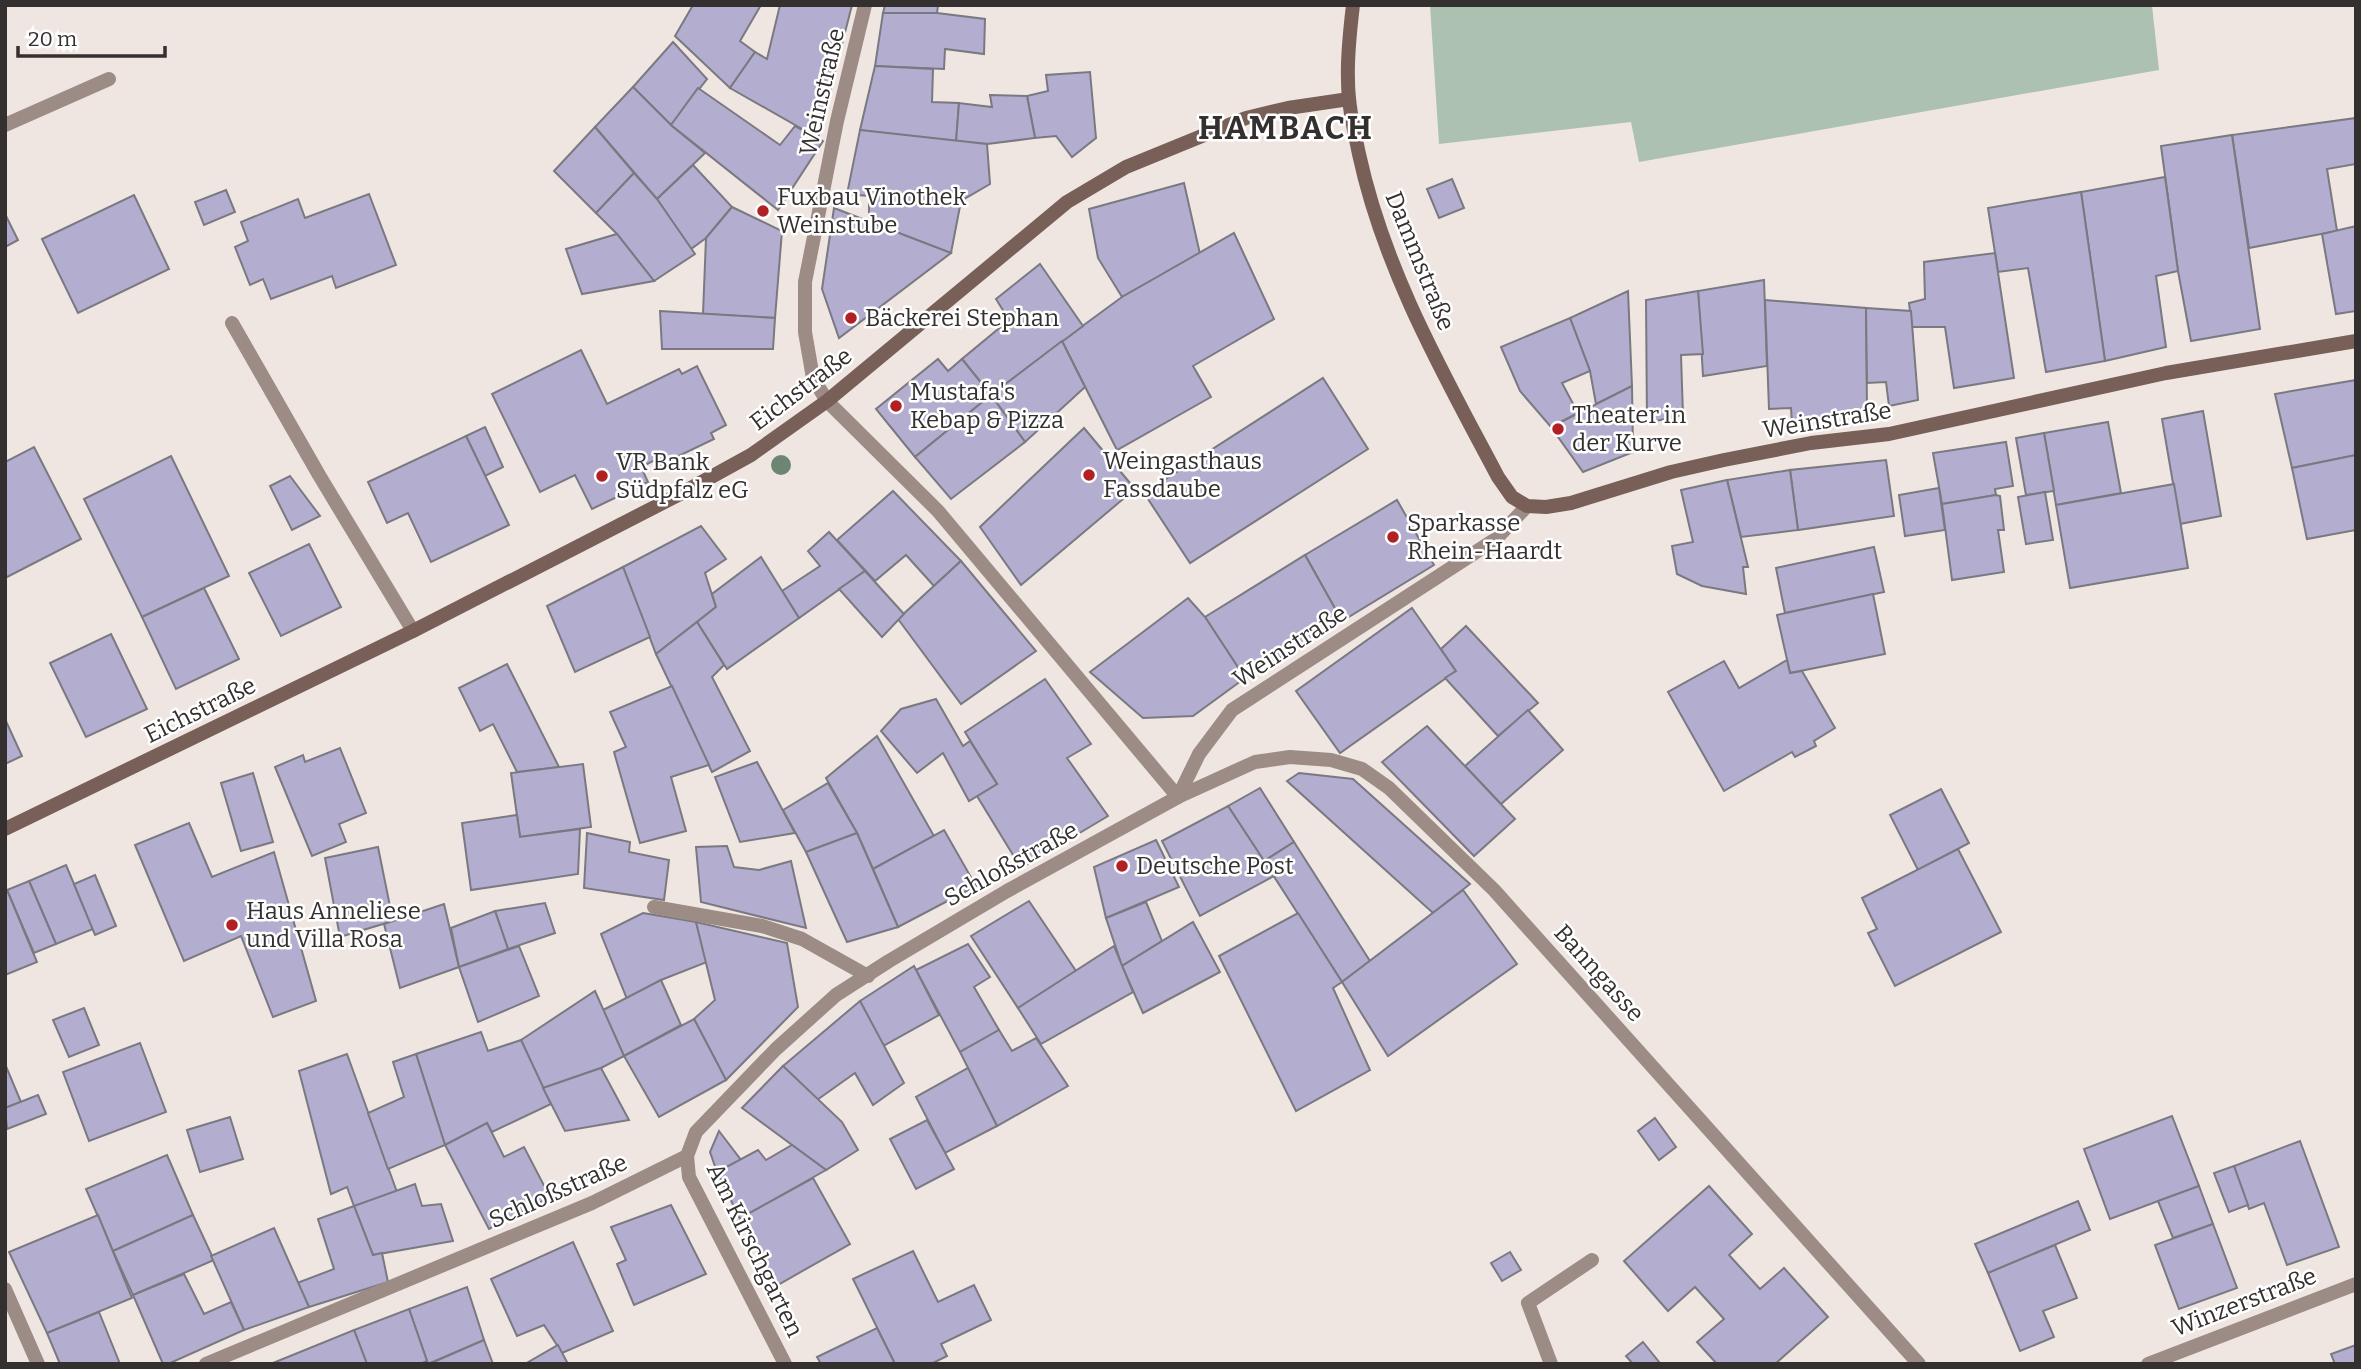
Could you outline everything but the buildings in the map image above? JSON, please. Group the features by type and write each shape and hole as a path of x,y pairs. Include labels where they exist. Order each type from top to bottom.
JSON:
{"street":[{"name":"Weinstraße","path":"865,5 837,121 805,282 805,332 813,378 827,401 938,512 1178,797 1199,754 1232,710 1496,539 1527,506 1546,507 1571,503 1671,472 1724,460 1811,443 1889,434 2166,373 2356,341"},
{"name":"Dammstraße","path":"1353,5 1349,45 1349,99 1366,185 1390,259 1414,314 1498,477 1511,497 1527,506"},
{"path":"5,125 109,79"},
{"name":"Eichstraße","path":"5,829 413,631 751,455 827,401 1066,202 1126,166 1246,118 1288,108 1349,99"},
{"path":"232,323 413,631"},
{"name":"Banngasse","path":"1178,797 1255,762 1290,757 1331,760 1362,769 1389,788 1494,890 1919,1364"},
{"name":"Schloßstraße","path":"206,1364 593,1203 687,1156 696,1132 776,1049 836,995 1007,891 1178,797"},
{"path":"654,907 762,926 802,939 868,976"},
{"name":"Am Kirschgarten","path":"687,1156 689,1177 785,1364"},
{"path":"1551,1364 1528,1303 1591,1260"},
{"name":"Winzerstraße","path":"2148,1364 2356,1284"},
{"path":"5,1289 38,1364"}],"green space":[{"path":"1430,5 2152,5 2159,70 1639,162 1631,122 1439,144"}],"place":[{"name":"Fuxbau Vinothek Weinstube","path":"763,211"},
{"name":"Bäckerei Stephan","path":"851,318"},
{"name":"Mustafa's Kebap & Pizza","path":"896,406"},
{"name":"Theater in der Kurve","path":"1558,429"},
{"name":"Weingasthaus Fassdaube","path":"1089,475"},
{"name":"VR Bank Südpfalz eG","path":"602,476"},
{"name":"Sparkasse Rhein-Haardt","path":"1393,537"},
{"name":"Deutsche Post","path":"1122,866"},
{"name":"Haus Anneliese und Villa Rosa","path":"232,925"}],"district":[{"name":"HAMBACH","path":"1286,128"}]}
